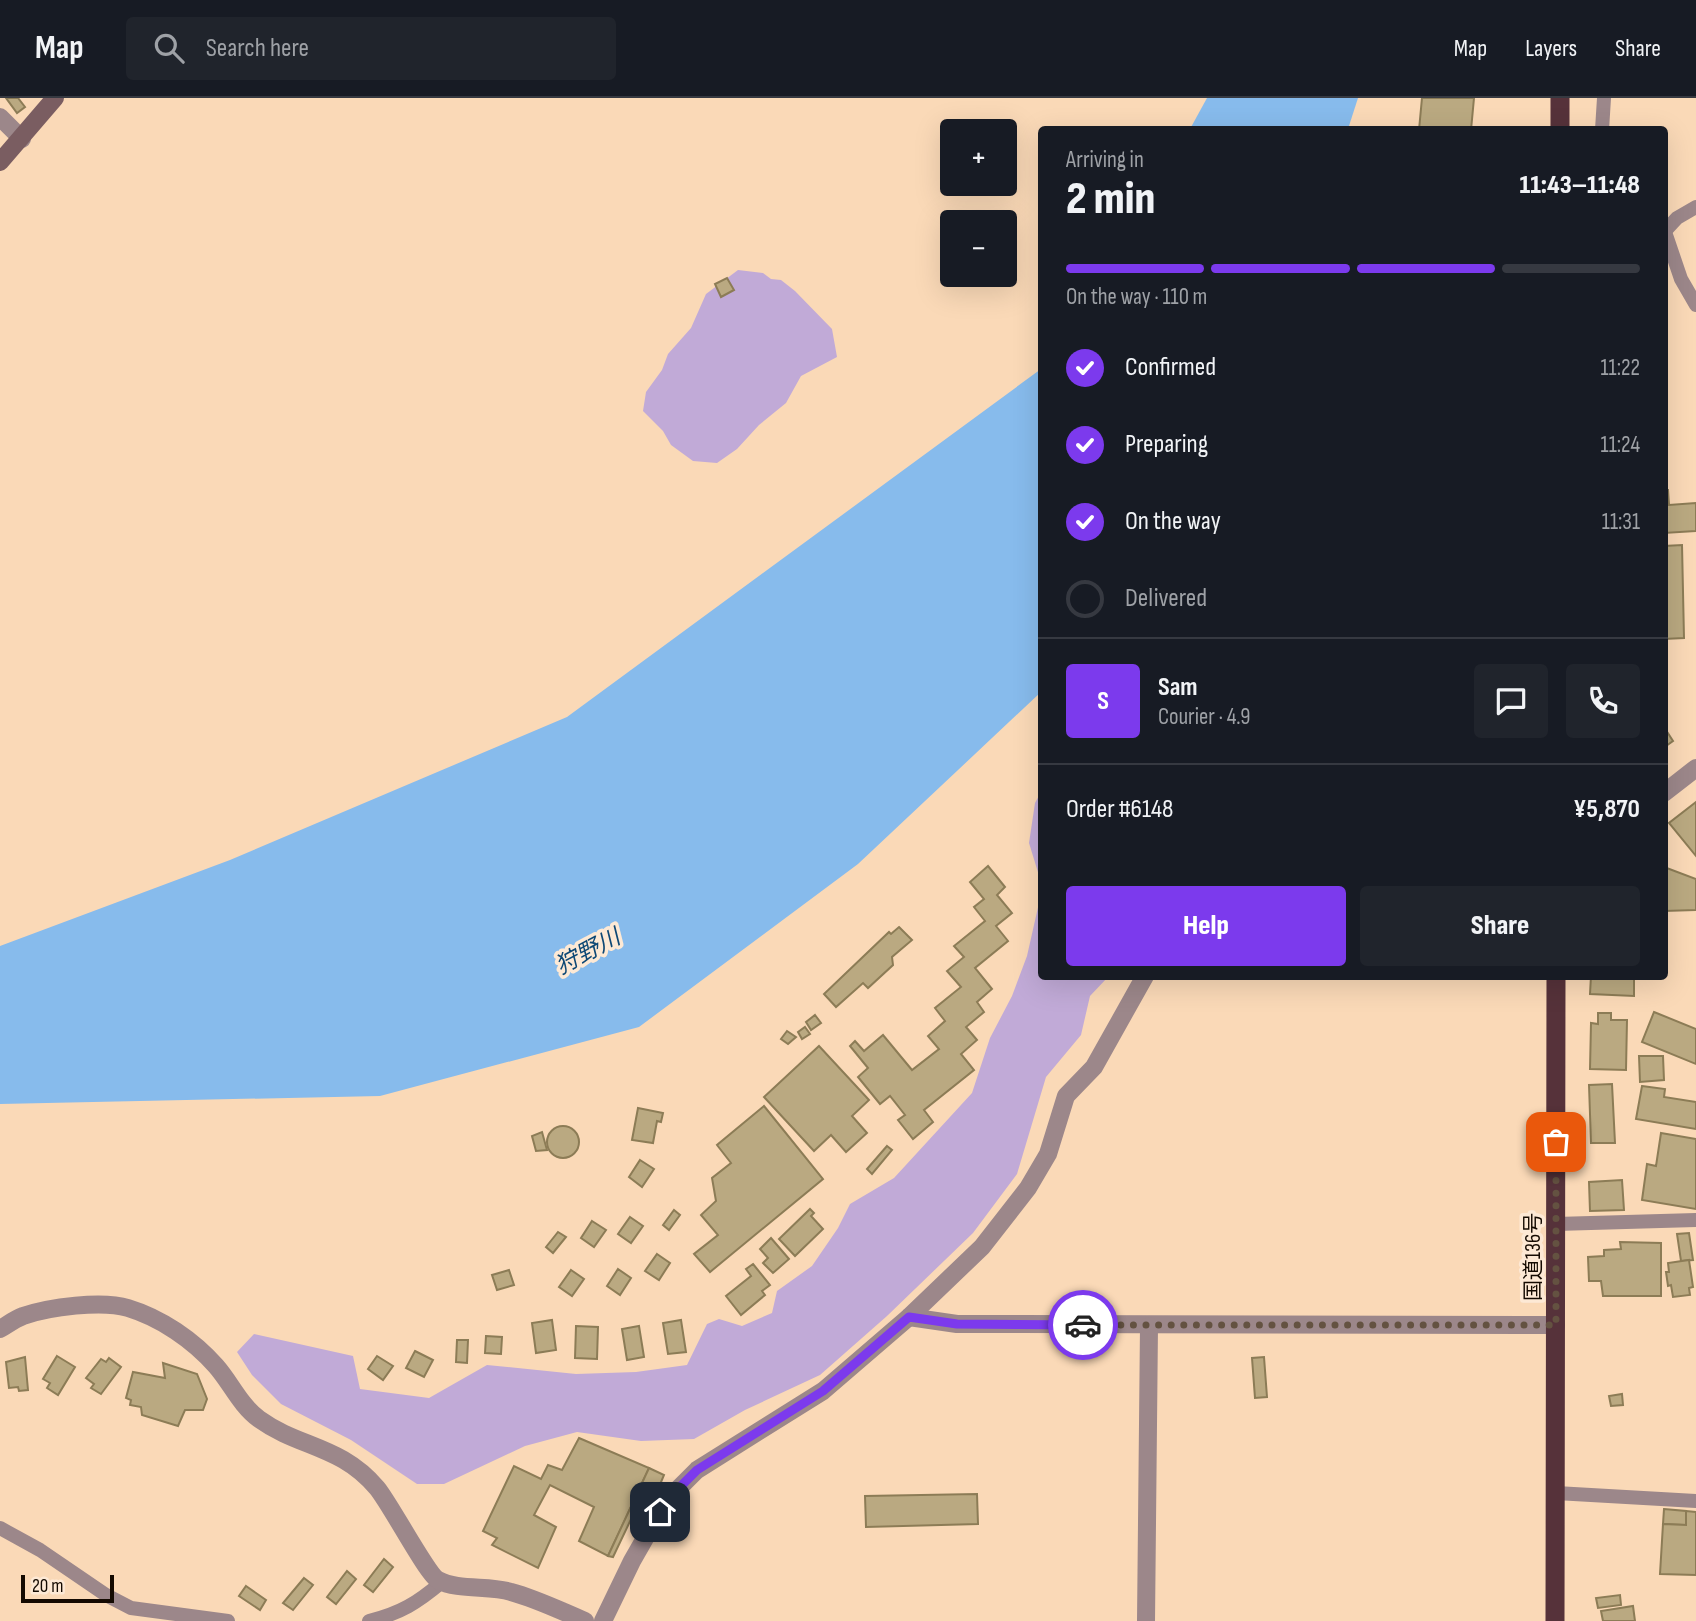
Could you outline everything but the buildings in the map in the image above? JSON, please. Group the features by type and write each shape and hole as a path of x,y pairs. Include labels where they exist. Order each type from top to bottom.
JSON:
{"highway":[{"path":"1560,98 1560,126"},
{"name":"国道136号","path":"1555,1621 1556,980"}],"main road":[{"path":"0,162 55,98"}],"street":[{"path":"0,117 22,139"},
{"path":"1668,790 1696,768"},
{"path":"603,1621 632,1561 660,1512 697,1470 823,1391 909,1317 982,1247 1028,1188 1048,1154 1066,1096 1094,1067 1143,980"},
{"path":"0,1329 23,1316 69,1307 127,1307 156,1319 192,1342 217,1367 239,1399 258,1418 356,1466 377,1488 397,1516 436,1579 510,1591 585,1621"},
{"path":"909,1317 957,1324 1556,1325"},
{"path":"1146,1621 1149,1326"}],"lane":[{"path":"1602,126 1604,98"},
{"path":"1668,228 1677,218 1696,207"},
{"path":"1668,241 1681,279 1696,305"},
{"path":"1556,1224 1696,1220"},
{"path":"1556,1493 1696,1501"},
{"path":"0,1528 40,1549 106,1595 131,1608 229,1621"},
{"path":"369,1621 393,1615 418,1603 442,1581"}],"shaded area":[{"path":"738,270 763,273 771,279 781,280 795,291 832,329 837,357 801,376 786,403 759,425 737,449 717,463 693,461 671,445 663,431 643,411 646,392 662,370 668,354 691,328 706,294"},
{"path":"1038,798 1038,872 1029,843"},
{"path":"1038,907 1038,980 1105,980 1090,996 1081,1035 1046,1077 1017,1174 973,1233 887,1316 820,1375 745,1410 694,1439 641,1441 577,1432 525,1446 444,1484 417,1484 351,1440 281,1404 252,1375 237,1352 254,1334 353,1356 360,1389 429,1398 487,1365 576,1374 636,1372 687,1365 707,1324 719,1319 742,1326 772,1313 777,1291 812,1266 838,1228 850,1204 894,1178 972,1093 990,1038 1012,996 1027,956"}],"water":[{"path":"1207,98 1358,98 1349,126 1192,126"},
{"name":"狩野川","path":"1038,371 1038,695 858,864 639,1027 380,1096 0,1104 0,946 230,860 567,717"}],"way so far":[{"path":"1083,1325 1556,1325 1556,1142"}],"route":[{"path":"660,1512 697,1470 823,1391 909,1317 957,1324 1083,1325"}]}
